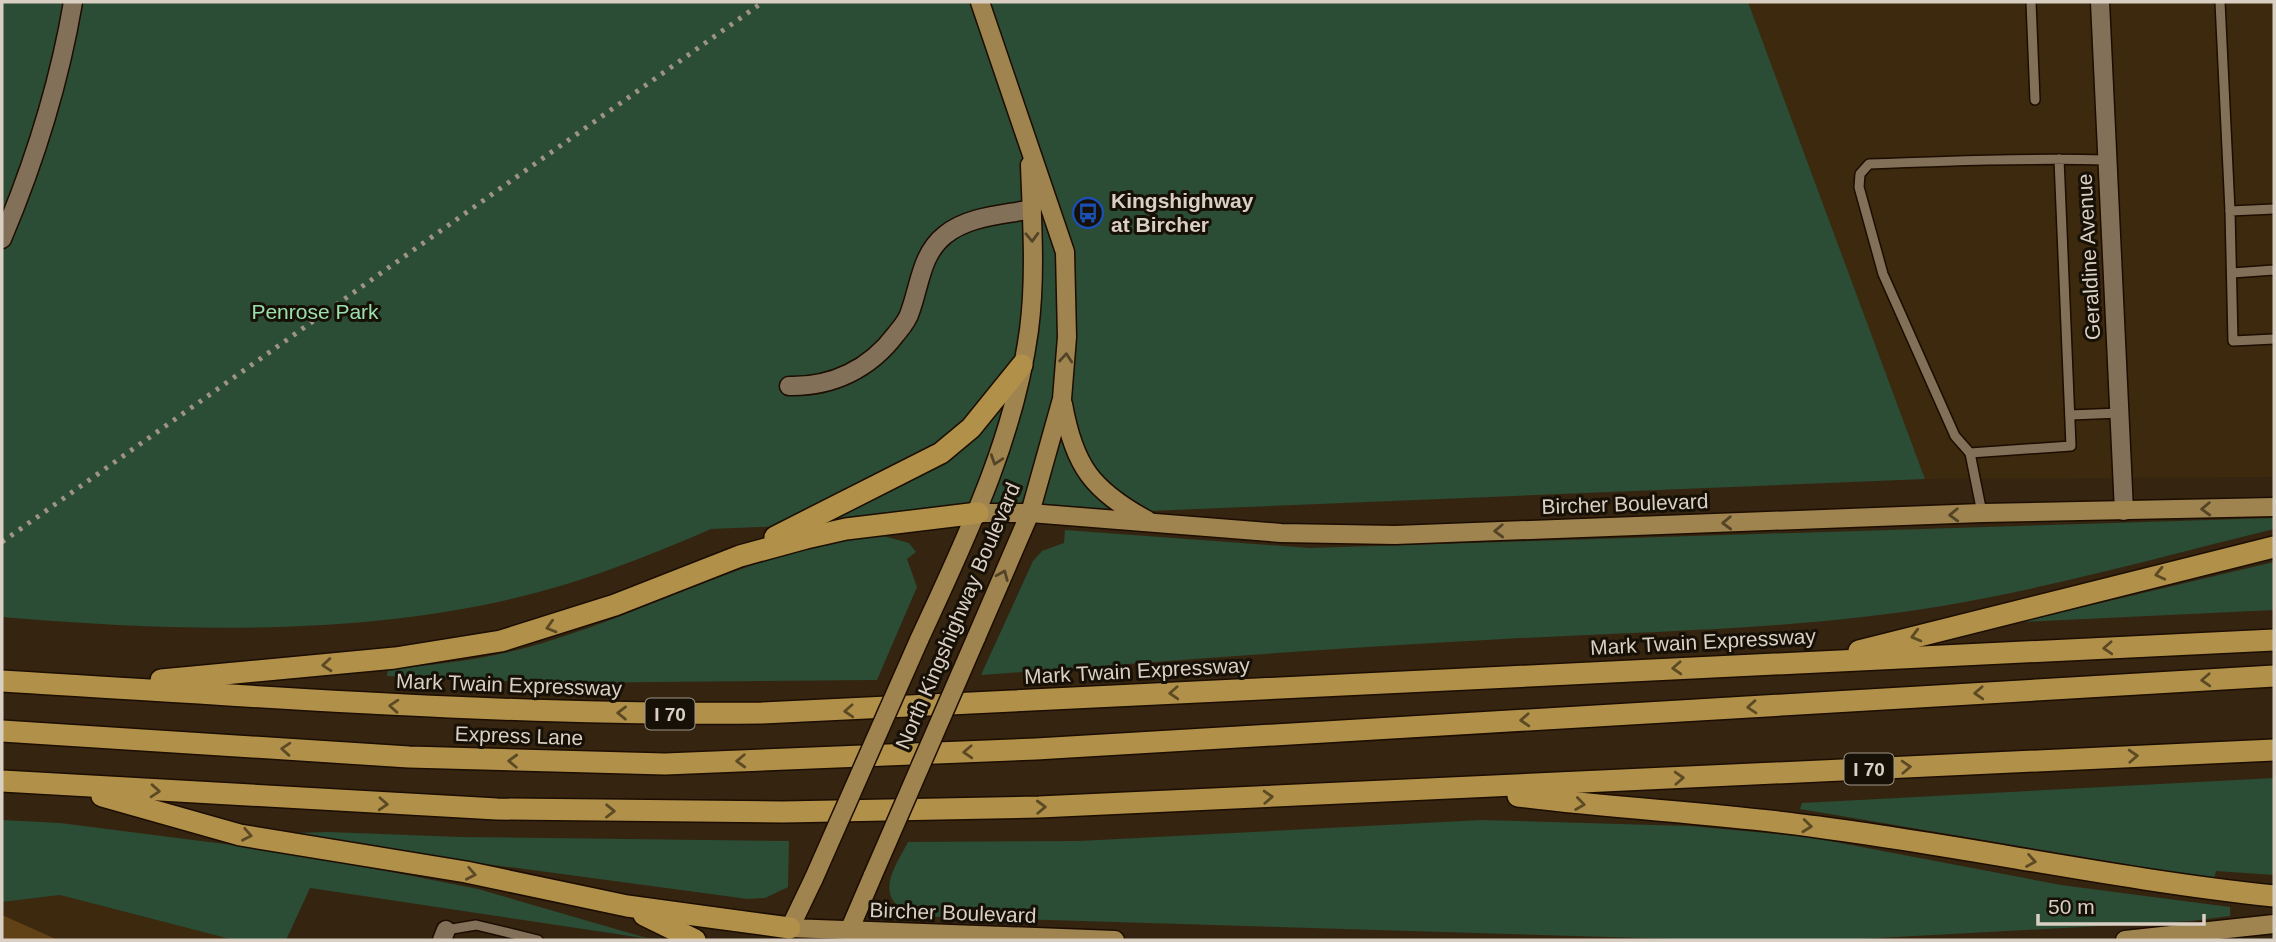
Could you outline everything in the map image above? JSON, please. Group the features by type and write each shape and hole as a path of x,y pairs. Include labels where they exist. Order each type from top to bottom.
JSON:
{"highway":[{"path":"97,687 395,658 501,641 615,605 740,556 941,453 971,428 1022,365"},
{"path":"740,556 846,529 978,513"},
{"path":"1818,661 2274,547"},
{"name":"Mark Twain Expressway","path":"2,681 431,708 555,713 762,713 2274,640"},
{"name":"Express Lane","path":"2,731 409,757 665,764 1036,749 2274,676"},
{"name":"I 70","path":"2,781 497,809 648,812 1039,807 2274,750"},
{"path":"63,785 240,835 466,872 626,906 790,928"},
{"path":"1464,788 1617,809 1817,827 2193,888 2274,897"},
{"path":"626,906 695,940"}],"main road":[{"name":"North Kingshighway Boulevard","path":"849,931 1030,513 1062,399 1067,337 1065,252 980,2"},
{"name":"North Kingshighway Boulevard","path":"790,928 978,513 1012,415 1029,329 1032,209 1030,144"},
{"path":"1062,399 1070,441 1086,472 1114,502 1153,523"},
{"name":"Bircher Boulevard","path":"978,513 1030,513 1281,533 1395,535 1982,513 2274,507"},
{"path":"2136,940 2274,924"},
{"name":"Bircher Boulevard","path":"790,928 898,937 1115,940"}],"street":[{"path":"2,239 37,151 61,70 73,2"},
{"name":"Geraldine Avenue","path":"2100,2 2124,511"},
{"path":"789,386 819,383 869,363 910,315 927,257 944,236 969,220 1032,209"}],"lane":[{"path":"2031,2 2035,100"},
{"path":"2220,2 2233,341 2274,339"},
{"path":"1970,453 2067,448 2071,442 2059,159"},
{"path":"1982,513 1970,453 1955,436 1883,275 1859,187 1860,174 1869,164 2107,160"},
{"path":"2230,211 2274,209"},
{"path":"2232,273 2274,270"},
{"path":"2070,415 2120,412"},
{"path":"444,935 476,925 538,940"}],"shaded area":[{"path":"1748,2 2274,2 2274,477 1925,479"},
{"path":"60,895 234,940 2,940 2,902"}],"green space":[{"name":"Penrose Park","path":"2,2 1748,2 1925,479 711,529 662,550 537,593 449,611 386,620 257,628 128,625 2,617"},
{"path":"2274,518 2274,529 2150,560 1984,598 1888,614 1779,625 1373,647 981,675 1033,561 1042,551 1064,543 1065,530 1310,548"},
{"path":"880,535 909,543 916,552 907,559 917,587 877,680 555,683 387,676 388,669 457,662 525,648 614,619 744,568 834,542"},
{"path":"2274,562 2274,610 2020,622"},
{"path":"2274,778 2274,875 2216,871 2214,879 1800,809 1802,803"},
{"path":"2,820 60,823 295,853 478,889 650,939 310,888 286,940 234,940 60,895 2,902"},
{"path":"1482,820 1689,826 1809,837 2061,885 2230,907 2230,916 2191,921 1842,940 1708,940 914,916 896,904 889,890 892,873 908,842 1079,841"},
{"path":"295,833 460,837 789,841 788,887 765,898 748,899 412,854"}],"building":[{"path":"2,915 58,940 2,940"}],"railway":[{"path":"2,542 763,2"}],"place":[{"name":"Kingshighway at Bircher","path":"1088,213"}]}
